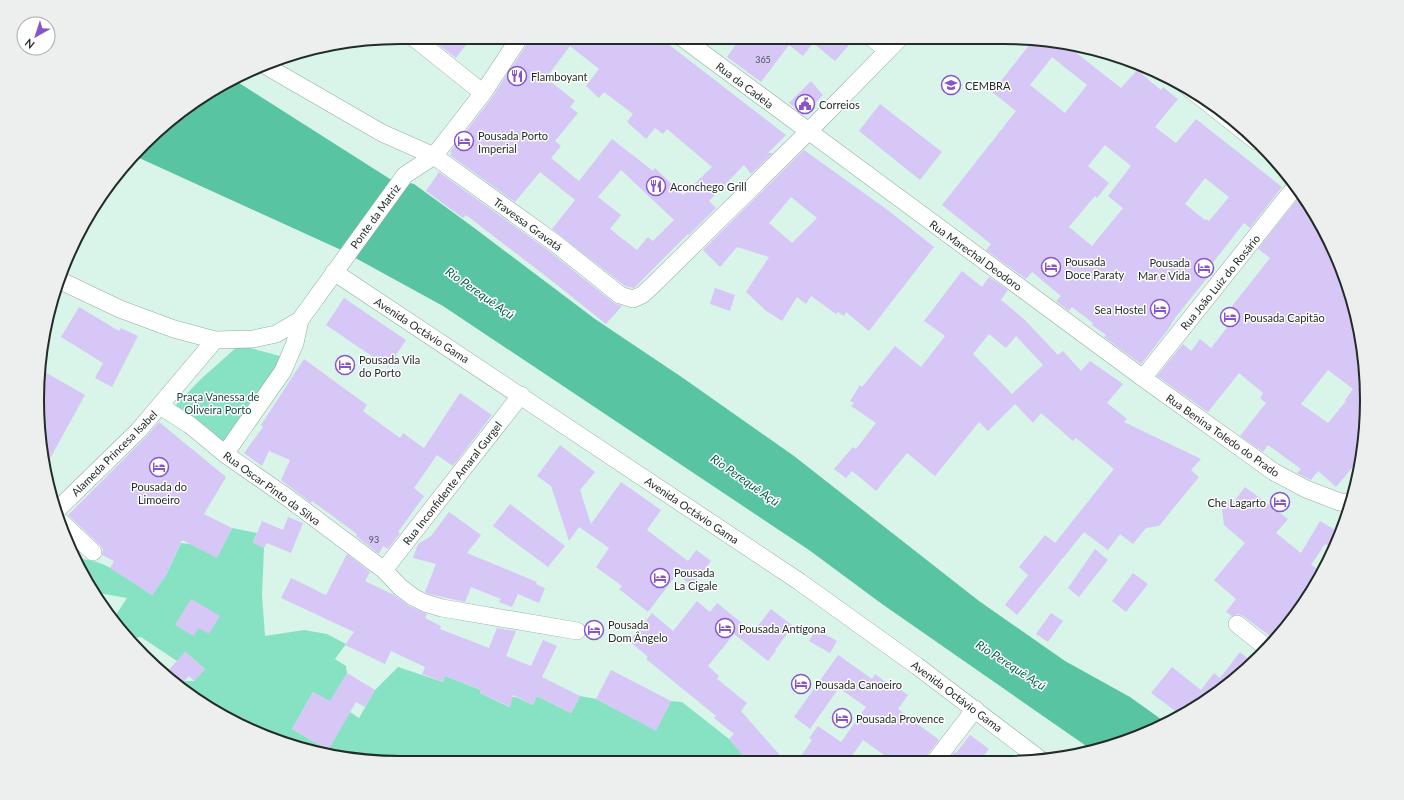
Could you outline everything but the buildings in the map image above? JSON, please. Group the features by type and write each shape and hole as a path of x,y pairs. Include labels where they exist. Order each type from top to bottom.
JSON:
{"street":[{"path":"422,44 483,93"},
{"path":"434,156 483,93 515,44"},
{"name":"Rua da Cadeia","path":"690,44 808,132"},
{"path":"880,44 887,50"},
{"path":"808,132 894,44"},
{"name":"Travessa Gravatá","path":"271,69 382,133 434,156 555,243 620,295 633,299 642,295 652,286 808,132"},
{"name":"Rua Marechal Deodoro","path":"808,132 1143,378"},
{"name":"Ponte da Matriz","path":"300,320 405,175 434,156"},
{"name":"Rua João Luiz do Rosário","path":"1143,378 1292,191"},
{"name":"Avenida Octávio Gama","path":"334,272 800,582 917,666 1034,754"},
{"path":"64,283 120,309 174,329 215,340 253,339 276,334 300,320"},
{"path":"225,454 283,371 296,343 300,320"},
{"name":"Alameda Princesa Isabel","path":"61,506 139,430 215,340"},
{"name":"Rua Benina Toledo do Prado","path":"1143,378 1274,472 1306,489 1345,502"},
{"name":"Rua Inconfidente Amaral Gurgel","path":"384,570 521,396"},
{"name":"Rua Oscar Pinto da Silva","path":"160,406 190,425 225,454 288,498 384,570 400,587 413,597 425,603 472,614 577,631"},
{"path":"68,529 93,552"},
{"path":"1237,624 1263,645"},
{"path":"939,756 974,709"}],"green space":[{"name":"Praça Vanessa de Oliveira Porto","path":"239,345 287,358 227,440 221,440 172,409 201,379"},
{"path":"232,528 257,533 253,542 264,548 262,595 265,636 304,630 327,634 346,644 335,659 346,666 347,673 331,702 313,692 292,729 323,747 308,744 264,729 222,708 184,682 185,681 194,681 205,669 185,652 177,661 141,637 135,638 116,615 127,598 101,594 82,560 97,562 117,571 152,595 166,575 181,543 190,544 217,557"},
{"path":"398,667 443,682 445,676 481,690 480,693 509,707 512,697 516,697 533,705 537,696 571,713 580,696 596,699 656,730 671,701 682,702 729,739 744,756 400,756 354,753 329,749 350,712 359,718 375,690"}],"water":[{"name":"Rio Perequê Açú","path":"239,83 390,179 414,184 595,319 683,378 794,456 979,601 1065,661 1130,697 1161,719 1118,737 1086,746 882,604 809,550 443,306 339,249 139,158 165,132 183,118 202,104"}],"place":[{"name":"Flamboyant","path":"517,76"},
{"name":"CEMBRA","path":"951,85"},
{"name":"Correios","path":"805,104"},
{"name":"Pousada Porto Imperial","path":"464,141"},
{"name":"Aconchego Grill","path":"656,186"},
{"name":"Pousada Doce Paraty","path":"1051,267"},
{"name":"Pousada Mar e Vida","path":"1204,268"},
{"name":"Sea Hostel","path":"1160,309"},
{"name":"Pousada Capitão","path":"1230,317"},
{"name":"Pousada Vila do Porto","path":"345,365"},
{"name":"Pousada do Limoeiro","path":"159,467"},
{"name":"Che Lagarto","path":"1280,502"},
{"name":"Pousada La Cigale","path":"660,578"},
{"name":"Pousada Antígona","path":"725,628"},
{"name":"Pousada Dom Ângelo","path":"594,630"},
{"name":"Pousada Canoeiro","path":"801,684"},
{"name":"Pousada Provence","path":"842,718"}]}
